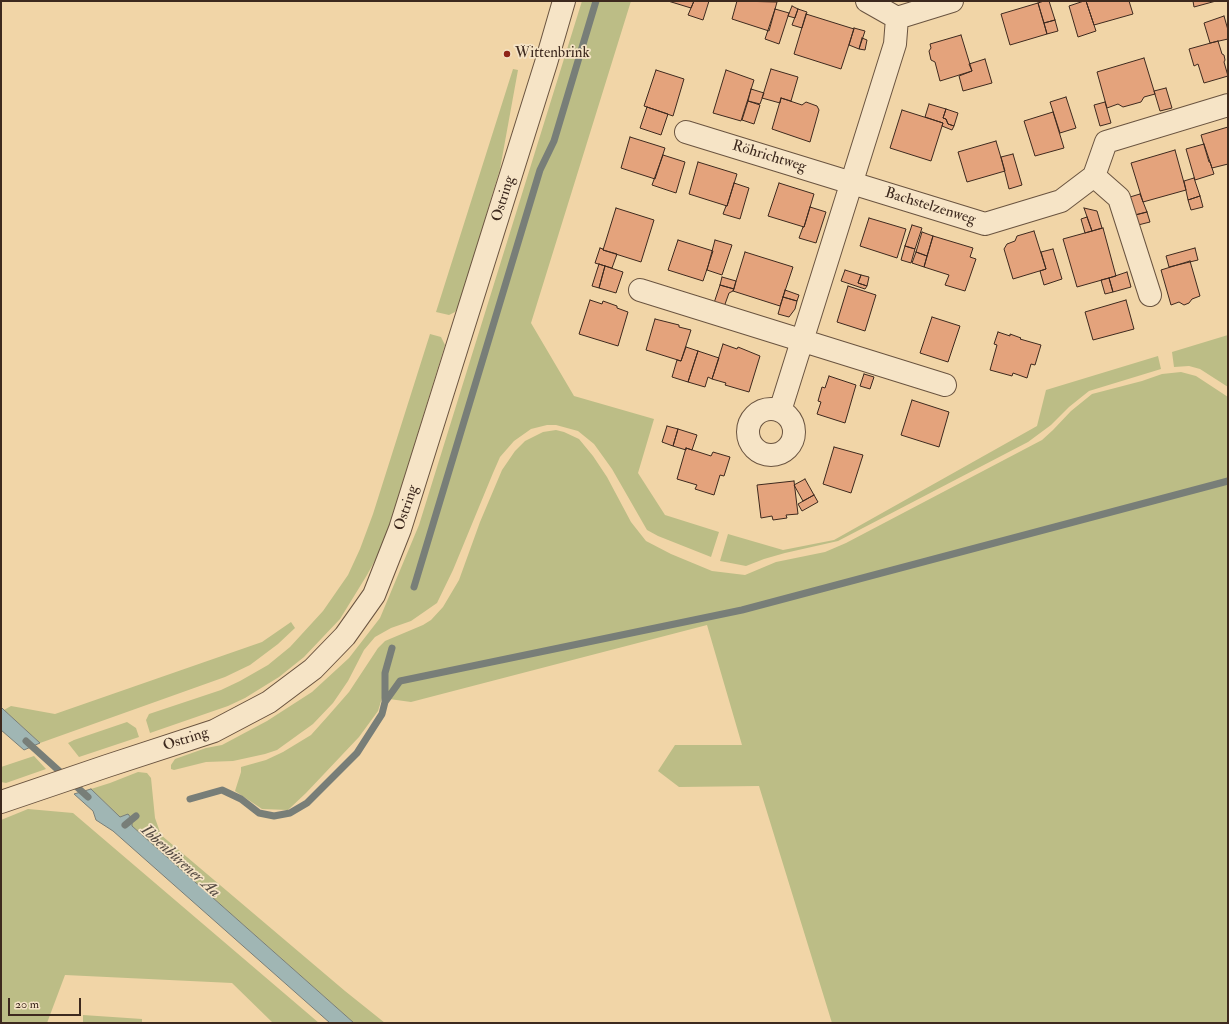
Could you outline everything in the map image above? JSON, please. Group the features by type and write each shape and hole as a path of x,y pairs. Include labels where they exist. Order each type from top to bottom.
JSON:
{"street":[{"name":"Ostring","path":"1,802 214,731 268,702 318,664 345,636 374,595 400,529 546,63 564,1"},
{"path":"867,1 897,18 952,1"},
{"path":"780,411 895,44 897,18"},
{"path":"1150,295 1119,198 1094,176 1106,142 1228,105"},
{"name":"Röhrichtweg","path":"686,132 851,183"},
{"name":"Bachstelzenweg","path":"851,183 985,224 1061,201 1094,176"},
{"path":"640,290 945,385"}],"green space":[{"path":"582,1 631,1 531,323 574,396 654,419 638,473 665,515 719,532 711,557 658,536 647,530 612,469 594,444 578,431 556,425 547,425 531,429 514,441 500,457 453,570 437,603 411,621 391,628 375,637 364,650 348,681 333,703 313,724 277,750 265,754 233,761 206,762 174,770 171,769 171,765 175,759 206,748 222,745 267,721 312,692 349,658 380,618 419,525"},
{"path":"513,69 518,70 500,169 459,305 455,312 449,315 436,312"},
{"path":"430,334 441,337 445,345 391,520 379,553 340,619 304,657 279,677 245,698 228,706 150,733 146,720 149,714 221,690 268,665 290,647 323,611 348,575 360,549 373,514"},
{"path":"1228,335 1228,387 1200,369 1189,366 1174,367 1172,352"},
{"path":"1158,356 1161,369 1089,391 1069,407 1051,425 1028,442 838,541 785,553 746,566 720,561 728,534 783,550 834,540 1037,426 1046,390"},
{"path":"1181,372 1196,376 1228,397 1228,1023 832,1023 759,786 679,787 658,771 675,745 742,745 707,625 411,702 382,698 378,711 359,737 288,810 262,809 235,791 241,772 241,767 266,760 283,752 311,735 349,692 378,648 385,641 423,625 431,620 443,607 459,580 480,522 502,470 515,451 525,441 543,432 556,430 579,439 607,477 631,522 646,541 671,554 712,571 745,575 776,562 825,552 846,543 1042,440 1071,411 1092,394 1142,381 1162,374"},
{"path":"291,622 295,628 278,644 250,665 225,677 40,743 4,710 11,706 55,714 262,642"},
{"path":"127,722 136,728 139,737 79,757 68,743 74,740"},
{"path":"34,756 46,769 6,783 1,782 1,767"},
{"path":"138,772 147,773 151,778 155,818 161,835 345,991 385,1023 354,1023 132,826 132,819 120,817 91,789"},
{"path":"28,809 73,813 319,1023 273,1023 232,983 65,975 47,1023 1,1023 1,820"},
{"path":"83,1015 142,1019 142,1023 83,1023"}],"water":[{"path":"1,707 40,743 24,750 1,730"},
{"path":"91,789 120,817 128,814 132,819 132,826 354,1023 330,1023 113,831 96,820 93,811 74,794"}],"building":[{"path":"668,1 694,1 691,8"},
{"path":"694,1 709,1 703,20 688,15"},
{"path":"737,1 777,2 769,31 732,19"},
{"path":"1049,1 1055,20 1044,23 1038,3"},
{"path":"1086,1 1096,31 1078,37 1069,6"},
{"path":"1086,1 1129,1 1133,14 1094,25"},
{"path":"1193,1 1216,1 1194,7"},
{"path":"1038,3 1047,34 1010,45 1001,14"},
{"path":"792,6 798,9 795,18 788,16"},
{"path":"775,9 789,13 779,44 765,39"},
{"path":"798,9 807,12 802,28 792,25"},
{"path":"806,14 854,29 841,69 794,54"},
{"path":"1224,16 1228,30 1228,39 1210,43 1204,23"},
{"path":"1055,20 1058,31 1047,34 1044,23"},
{"path":"854,28 865,31 859,49 849,45"},
{"path":"961,35 972,71 940,81 935,62 931,60 929,51 931,48 930,44"},
{"path":"862,38 867,40 865,50 859,49"},
{"path":"1218,41 1222,54 1224,55 1224,62 1228,76 1204,83 1198,64 1194,66 1189,49"},
{"path":"1144,58 1155,94 1144,97 1141,102 1123,107 1118,104 1107,108 1097,72"},
{"path":"985,59 992,83 963,91 959,76 972,71 969,64"},
{"path":"771,69 798,77 791,101 781,98 780,103 762,98"},
{"path":"656,70 684,79 673,116 644,106"},
{"path":"726,70 754,80 741,121 713,113"},
{"path":"1166,88 1172,108 1160,111 1154,91"},
{"path":"751,89 764,93 760,104 748,101"},
{"path":"1066,97 1076,128 1060,133 1050,102"},
{"path":"781,98 802,105 806,102 817,106 819,110 810,142 772,129"},
{"path":"748,101 760,105 754,124 742,120"},
{"path":"1105,102 1111,123 1100,126 1094,105"},
{"path":"929,104 946,109 943,118 946,119 948,124 954,126 952,130 942,126 943,123 925,117"},
{"path":"647,107 668,114 661,135 640,128"},
{"path":"946,109 958,113 954,126 948,124 946,119 943,118"},
{"path":"902,110 943,123 931,161 890,148"},
{"path":"1053,112 1064,148 1035,156 1024,121"},
{"path":"1228,127 1228,164 1212,168 1201,135"},
{"path":"630,137 665,148 655,179 621,168"},
{"path":"996,141 1005,171 967,182 958,152"},
{"path":"1204,144 1214,174 1195,180 1186,149"},
{"path":"1175,150 1186,190 1143,202 1131,163"},
{"path":"1013,154 1022,185 1009,189 1001,157"},
{"path":"663,155 685,162 676,193 652,185"},
{"path":"698,162 737,174 727,206 689,194"},
{"path":"1194,178 1200,196 1188,200 1184,181"},
{"path":"734,183 749,188 740,219 723,214"},
{"path":"779,183 814,194 804,227 768,216"},
{"path":"1140,194 1147,212 1135,215 1130,197"},
{"path":"1200,196 1203,207 1191,210 1188,200"},
{"path":"810,207 826,212 816,243 799,238"},
{"path":"616,208 654,220 641,262 603,250"},
{"path":"1084,208 1097,211 1102,228 1092,231"},
{"path":"1147,212 1150,222 1138,225 1135,215"},
{"path":"1087,217 1092,231 1085,233 1081,219"},
{"path":"869,218 906,229 897,258 860,246"},
{"path":"912,225 922,228 915,249 905,246"},
{"path":"1103,228 1116,276 1077,287 1063,239"},
{"path":"1034,231 1046,269 1013,279 1004,249 1007,244 1015,241 1017,236"},
{"path":"922,232 933,236 927,256 916,252"},
{"path":"933,236 973,248 970,257 976,259 965,291 945,285 949,275 924,267"},
{"path":"678,240 713,251 703,281 668,270"},
{"path":"715,240 732,245 722,275 707,270"},
{"path":"905,246 915,249 911,263 901,260"},
{"path":"600,248 617,254 612,268 595,263"},
{"path":"1195,248 1198,260 1169,267 1166,256"},
{"path":"1053,249 1062,279 1044,285 1040,271 1046,269 1041,252"},
{"path":"745,252 793,267 780,306 733,291"},
{"path":"916,252 927,256 924,267 912,263"},
{"path":"1190,261 1200,296 1192,299 1189,303 1184,305 1179,302 1171,305 1161,270"},
{"path":"599,264 605,266 599,288 592,286"},
{"path":"605,266 623,272 616,293 599,288"},
{"path":"845,270 861,275 858,283 867,286 865,289 841,281"},
{"path":"1127,272 1131,287 1113,292 1109,278"},
{"path":"861,275 869,277 867,286 858,283"},
{"path":"722,277 736,281 734,289 720,285"},
{"path":"1109,278 1113,292 1105,294 1101,280"},
{"path":"720,285 734,289 729,293 724,307 714,303"},
{"path":"848,286 876,295 865,331 837,322"},
{"path":"785,290 799,295 797,301 783,297"},
{"path":"783,297 797,301 795,309 789,317 778,314"},
{"path":"590,300 602,304 603,301 628,312 618,346 579,334"},
{"path":"1126,300 1134,329 1093,340 1085,312"},
{"path":"932,317 960,326 948,362 920,353"},
{"path":"655,319 679,325 679,327 691,330 681,361 646,350"},
{"path":"998,332 1010,336 1010,334 1021,338 1020,339 1041,345 1035,365 1031,364 1027,378 1013,373 1012,376 990,370 997,345 994,344"},
{"path":"723,344 737,349 738,347 760,356 749,392 725,385 726,383 712,379"},
{"path":"686,347 698,351 688,382 672,377 677,360 681,361"},
{"path":"698,351 719,358 712,379 708,377 705,387 688,382"},
{"path":"864,374 874,377 870,389 860,386"},
{"path":"829,376 856,385 845,423 817,414 821,402 818,401 822,387 825,388"},
{"path":"912,400 949,412 939,447 901,435"},
{"path":"667,426 678,429 673,446 662,442"},
{"path":"678,429 697,435 692,450 686,448 686,450 673,446"},
{"path":"834,447 863,455 851,493 823,484"},
{"path":"686,448 711,456 713,452 730,457 724,476 720,475 714,495 695,489 697,485 677,479"},
{"path":"805,479 814,495 803,501 794,485"},
{"path":"794,481 798,514 786,515 787,518 773,520 772,516 761,518 757,485"},
{"path":"814,495 818,502 802,511 798,504"}],"waterway":[{"path":"414,587 540,170 554,141 596,1"},
{"path":"190,799 222,790 241,799 259,813 274,816 290,813 307,803 357,753 382,714 385,702 400,681 742,610 1228,481"},
{"path":"385,701 385,673 392,648"},
{"name":"Ibbenbürener Aa","path":"26,741 88,797"},
{"path":"125,825 136,816"}],"place":[{"name":"Wittenbrink","path":"507,54"}]}
